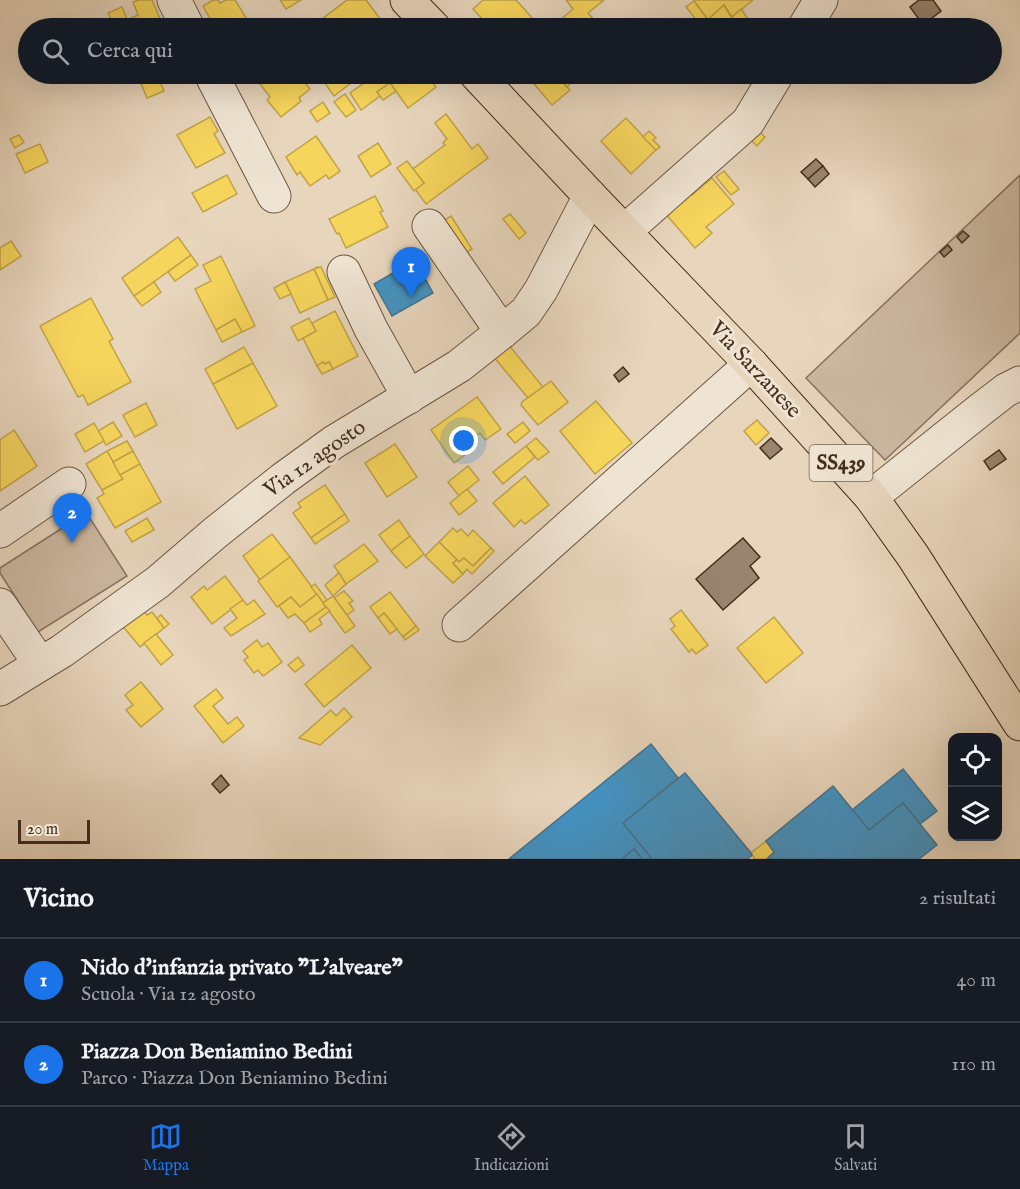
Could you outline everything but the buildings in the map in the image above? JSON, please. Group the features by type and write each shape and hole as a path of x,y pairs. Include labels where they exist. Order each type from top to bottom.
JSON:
{"main road":[{"path":"407,0 424,18"},
{"name":"Via Sarzanese","path":"485,84 751,364 871,496 913,556 1020,724"}],"street":[{"path":"174,0 183,18"},
{"path":"810,18 821,0"},
{"path":"216,84 274,196"},
{"path":"625,231 748,122 771,84"},
{"name":"Via 12 agosto","path":"0,689 62,651 158,582 215,533 334,442 459,366 526,312 541,290 590,196"},
{"path":"427,238 502,332"},
{"path":"344,272 371,329 409,397"},
{"path":"459,625 751,364"},
{"path":"871,496 1006,390 1020,383"},
{"path":"0,531 69,484"},
{"path":"0,604 40,664"}],"shaded area":[{"path":"1020,175 1020,333 885,460 806,378"},
{"path":"73,492 127,576 38,632 0,573 0,568 78,518 65,497"}],"place":[{"name":"Nido d'infanzia privato \"L'alveare\"","path":"411,297"},
{"name":"Piazza Don Beniamino Bedini","path":"72,543"}]}
